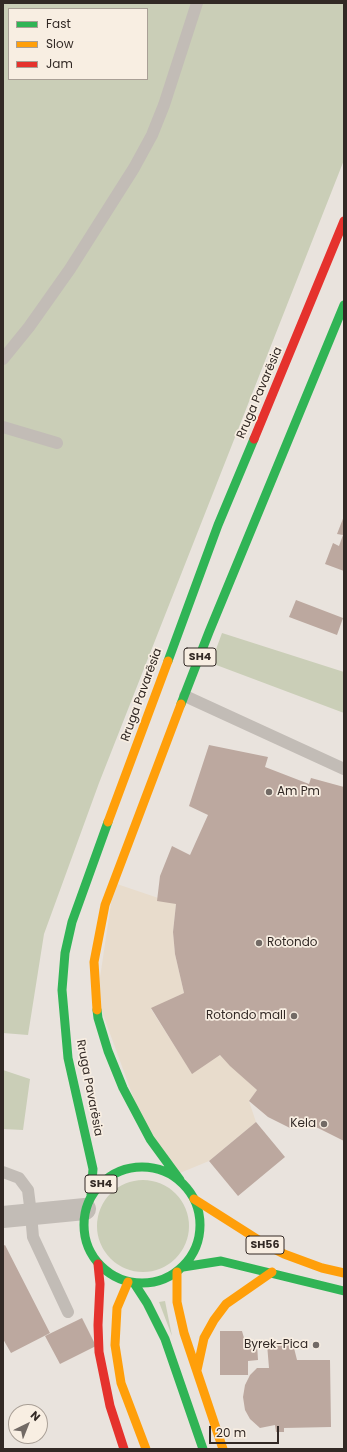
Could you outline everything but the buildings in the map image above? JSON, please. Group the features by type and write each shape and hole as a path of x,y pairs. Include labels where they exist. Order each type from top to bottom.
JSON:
{"main road":[{"name":"Rruga Pavarësia","path":"88,1202 93,1170 68,1058 62,990 65,952 72,922 218,525 344,221"},
{"name":"Rruga Pavarësia","path":"180,1180 150,1139 123,1088 108,1051 98,1018 94,962 105,905 209,632 344,305"},
{"name":"SH4","path":"142,1166 162,1170 180,1180 194,1199 200,1216 200,1235 194,1252 180,1269 164,1279 150,1283 131,1283 112,1276 98,1264 90,1252 84,1238 83,1223 88,1202 104,1180 122,1170 142,1166"},
{"name":"SH56","path":"194,1199 278,1252 322,1268 344,1273"},
{"name":"SH56","path":"180,1269 221,1261 272,1272 344,1291"},
{"path":"98,1264 100,1284 98,1325 99,1352 110,1406 124,1449"},
{"path":"180,1269 177,1302 184,1334 223,1449"},
{"path":"197,1370 204,1338 214,1320 226,1304 272,1272"},
{"path":"146,1449 136,1428 121,1383 116,1345 117,1308 131,1283 147,1303 165,1339 203,1449"}],"street":[{"path":"3,1217 31,1214 88,1202"}],"lane":[{"path":"3,359 29,327 70,269 134,168 152,136 164,105 197,3"},
{"path":"3,427 57,442"},
{"path":"185,696 344,769"},
{"path":"3,1172 19,1178 28,1190 33,1238 68,1312"}],"green space":[{"path":"3,3 344,3 344,160 99,783 44,934 28,1035 3,1033"},
{"path":"222,633 344,672 344,713 211,663"},
{"path":"3,1070 30,1079 23,1130 3,1129"},
{"path":"143,1180 160,1184 175,1194 185,1209 189,1226 185,1243 175,1258 160,1268 143,1272 126,1268 111,1258 101,1243 97,1226 101,1209 111,1194 126,1184"},
{"path":"165,1301 172,1336 159,1302"}],"shaded area":[{"path":"114,883 176,904 173,932 175,954 184,993 151,1009 192,1073 220,1055 257,1090 249,1101 256,1122 209,1161 175,1175 146,1132 97,998"}],"traffic: fast":[{"path":"181,704 209,632 344,305"},
{"path":"168,661 218,525 254,439"},
{"path":"91,1195 93,1169 68,1058 62,990 65,953 72,922 108,822"},
{"path":"97,1010 108,1051 123,1088 150,1139 180,1180"},
{"path":"142,1167 164,1171 174,1176 183,1184 191,1193 196,1203 200,1225 196,1247 191,1257 183,1266 174,1274 164,1279 142,1283 120,1279 110,1274 101,1266 93,1257 88,1247 84,1225 88,1203 93,1193 101,1184 110,1176 120,1171 142,1167"},
{"path":"183,1267 221,1261 344,1291"},
{"path":"134,1283 147,1303 165,1339 203,1449"}],"traffic: slow":[{"path":"108,822 168,661"},
{"path":"97,1010 94,962 105,905 181,704"},
{"path":"194,1199 268,1246 284,1254 322,1268 344,1273"},
{"path":"177,1272 177,1302 184,1333 223,1449"},
{"path":"197,1370 204,1338 214,1320 226,1304 272,1272"},
{"path":"128,1282 117,1308 115,1345 121,1383 146,1449"}],"traffic: jam":[{"path":"254,439 344,221"},
{"path":"98,1264 100,1284 98,1325 99,1352 110,1406 124,1449"}],"place":[{"name":"Am Pm","path":"269,792"},
{"name":"Rotondo","path":"259,943"},
{"name":"Rotondo mall","path":"294,1016"},
{"name":"Kela","path":"324,1124"},
{"name":"Byrek-Pica","path":"316,1345"}]}
